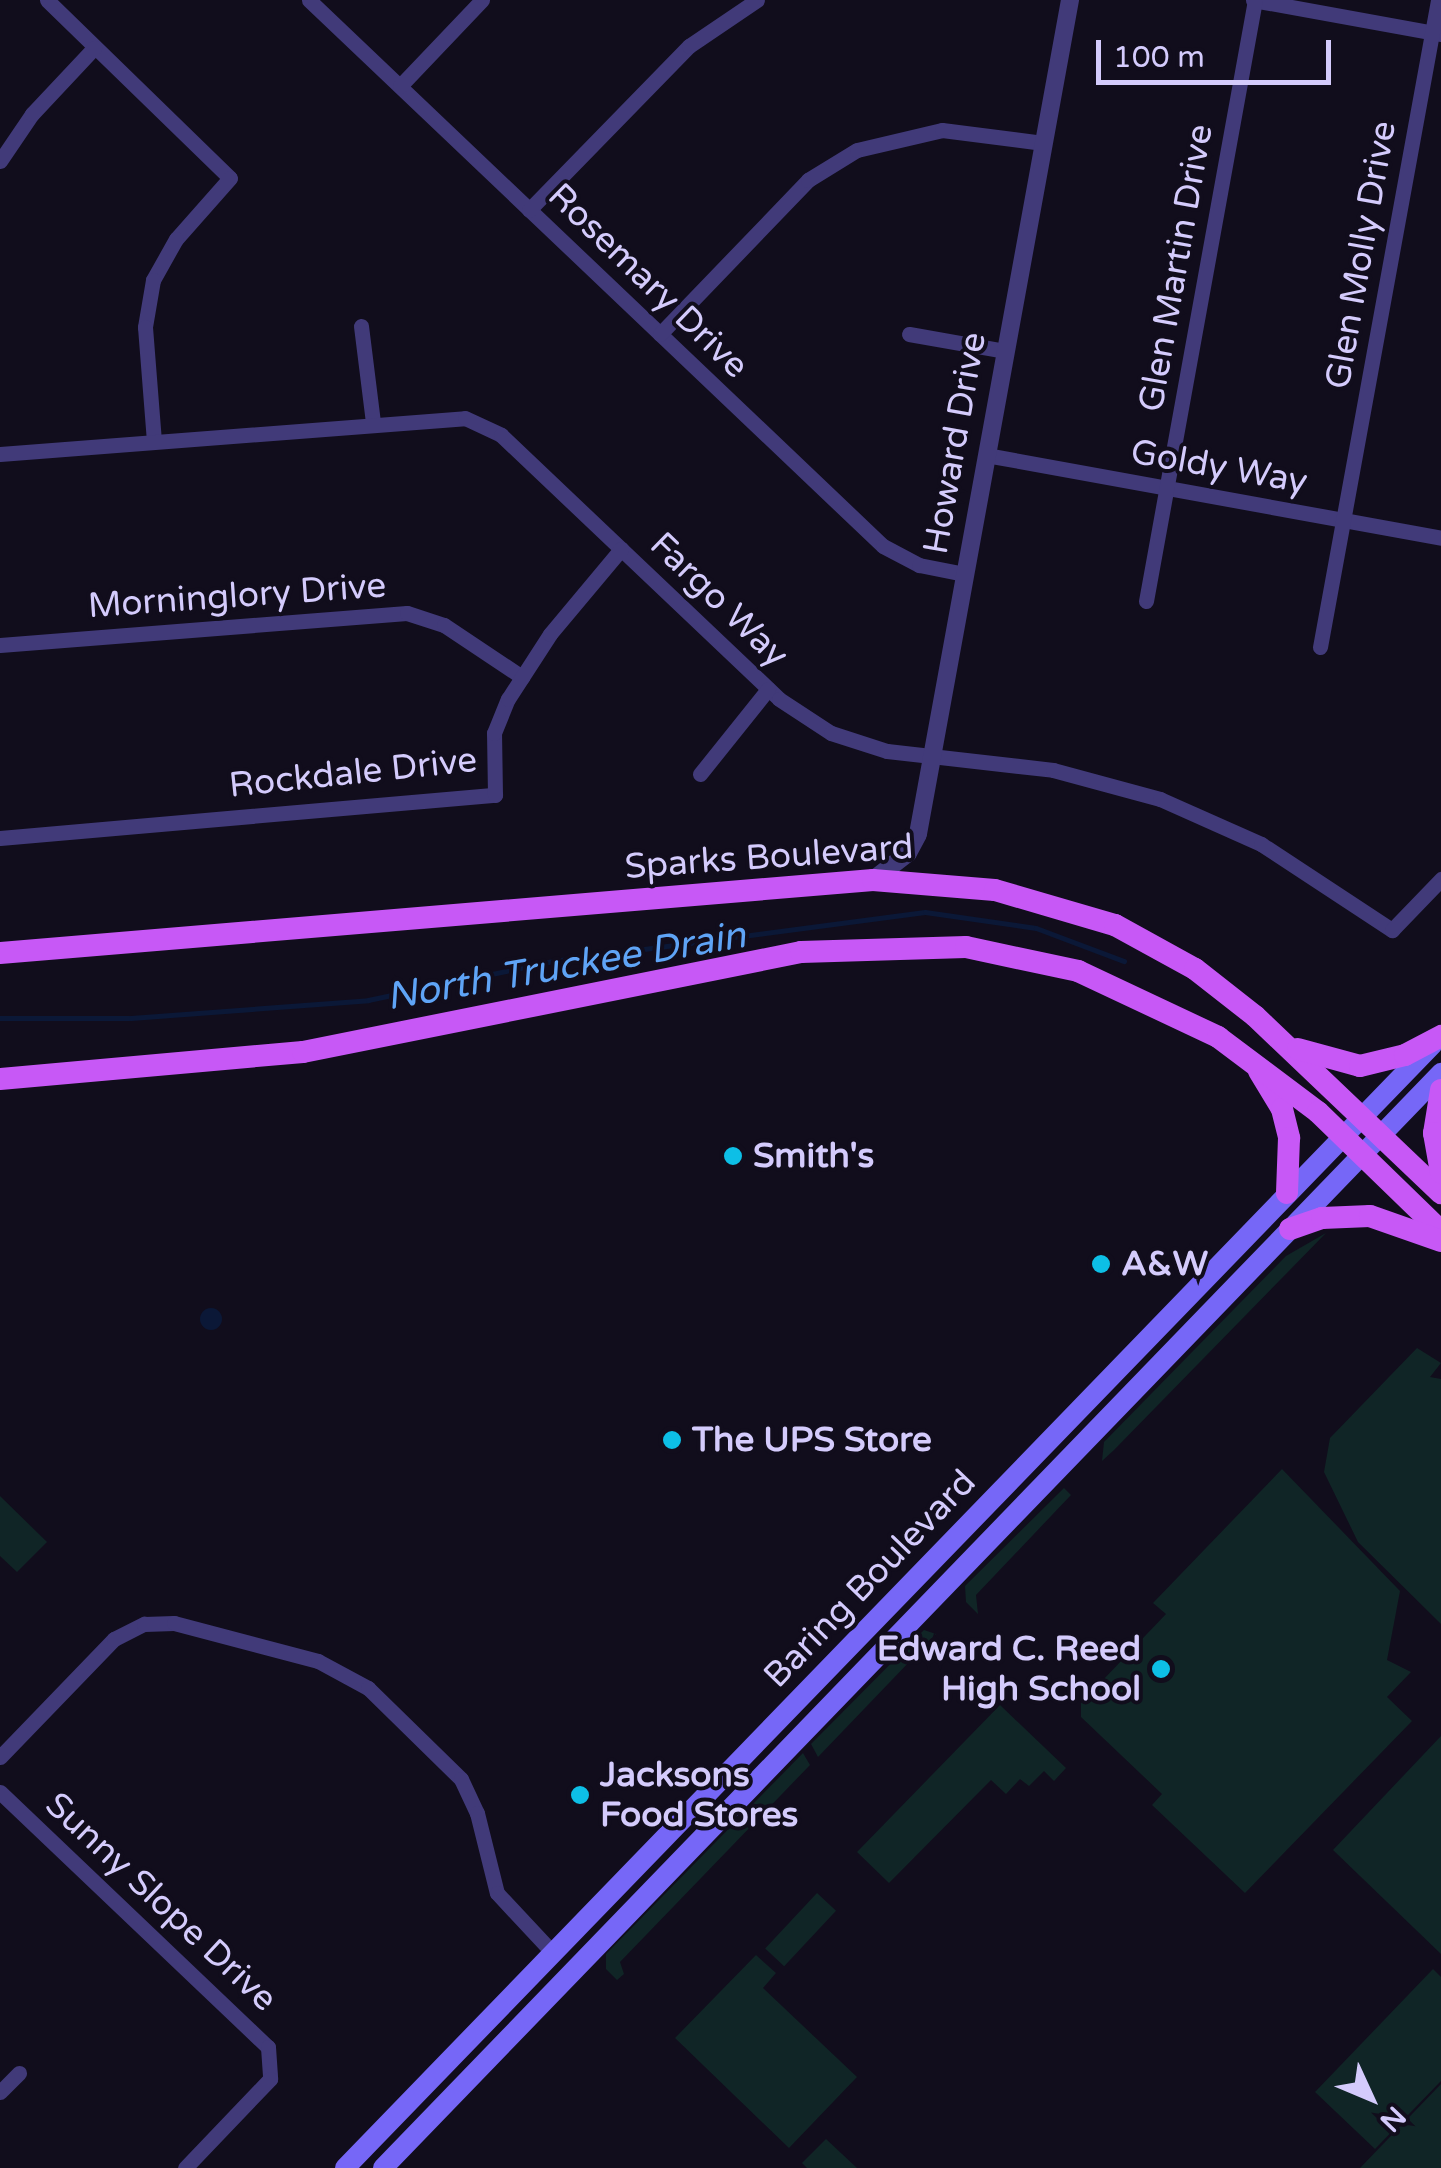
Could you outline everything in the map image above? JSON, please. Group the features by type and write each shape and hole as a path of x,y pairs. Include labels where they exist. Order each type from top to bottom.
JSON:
{"main road":[{"name":"Sparks Boulevard","path":"0,953 873,880 995,890 1115,925 1195,969 1282,1041 1441,1193"},
{"path":"0,1079 303,1052 801,952 891,945 966,947 1078,971 1157,1005 1248,1057 1342,1134 1441,1232"},
{"path":"1282,1041 1317,1058 1360,1066 1405,1055 1441,1036"},
{"name":"Baring Boulevard","path":"345,2168 1441,1036"},
{"path":"1248,1057 1282,1110 1292,1162 1287,1193"},
{"name":"Baring Boulevard","path":"382,2168 1441,1073"},
{"path":"1441,1090 1434,1133 1441,1172"},
{"path":"1290,1230 1322,1218 1370,1216 1441,1241"},
{"path":"554,1953 573,1972"}],"street":[{"path":"46,0 230,178 176,239 153,280 145,327 154,440"},
{"name":"Rosemary Drive","path":"309,0 883,546 918,565 964,574"},
{"path":"400,86 482,0"},
{"path":"530,210 688,46 757,0"},
{"name":"Howard Drive","path":"873,880 908,853 918,834 1070,0"},
{"path":"1254,0 1436,34"},
{"name":"Glen Martin Drive","path":"1146,601 1254,0"},
{"name":"Glen Molly Drive","path":"1320,647 1436,34 1438,0"},
{"path":"0,161 32,114 94,48"},
{"path":"660,334 808,180 857,150 942,130 1043,143"},
{"path":"362,326 373,422"},
{"path":"909,334 1005,351"},
{"name":"Fargo Way","path":"0,454 446,416 485,425 768,689 831,733 886,751 1052,770 1160,799 1276,852 1392,930 1441,879"},
{"name":"Goldy Way","path":"986,455 1441,538"},
{"name":"Rockdale Drive","path":"0,838 495,795 494,734 522,677 579,595 621,549"},
{"name":"Morninglory Drive","path":"0,645 408,613 444,625 522,677"},
{"path":"700,774 768,689"},
{"path":"0,1757 114,1639 144,1624 174,1623 318,1661 368,1688 461,1779 478,1814 497,1893 554,1953"},
{"name":"Sunny Slope Drive","path":"0,1792 260,2034 272,2062 260,2092 184,2168"},
{"path":"0,2092 18,2073"}],"green space":[{"path":"1326,1233 1102,1461 1104,1442 1286,1256"},
{"path":"1417,1348 1441,1363 1430,1377 1441,1379 1441,1624 1358,1542 1324,1472 1330,1438"},
{"path":"1282,1469 1400,1591 1387,1660 1411,1672 1387,1697 1412,1721 1245,1893 1152,1805 1162,1794 1081,1717 1081,1703 1166,1614 1153,1603"},
{"path":"1064,1488 1071,1495 976,1595 978,1614 966,1602 965,1586"},
{"path":"0,1496 47,1542 17,1572 0,1556"},
{"path":"924,1630 936,1634 818,1757 811,1744"},
{"path":"1000,1705 1066,1768 1054,1781 1044,1771 1029,1786 1020,1779 1006,1794 991,1780 889,1883 857,1852"},
{"path":"1441,1736 1441,1954 1333,1850"},
{"path":"803,1753 810,1765 620,1962 624,1974 617,1980 606,1969 606,1954"},
{"path":"817,1893 836,1911 784,1966 765,1949"},
{"path":"756,1955 776,1973 763,1988 857,2077 789,2148 675,2038"},
{"path":"1433,1969 1441,1977 1441,2081 1375,2149 1315,2092"},
{"path":"1441,2084 1441,2168 1360,2168"},
{"path":"826,2139 857,2168 807,2168 802,2163"}],"water":[{"path":"211,1308 219,1311 219,1327 211,1330 203,1327 200,1319 203,1311"}],"waterway":[{"name":"North Truckee Drain","path":"0,1018 131,1018 368,1000 553,961 925,912 1036,928 1124,961"}],"place":[{"name":"Smith's","path":"733,1156"},
{"name":"A&W","path":"1101,1264"},
{"name":"The UPS Store","path":"672,1440"},
{"name":"Edward C. Reed High School","path":"1161,1669"},
{"name":"Jacksons Food Stores","path":"580,1795"}]}
